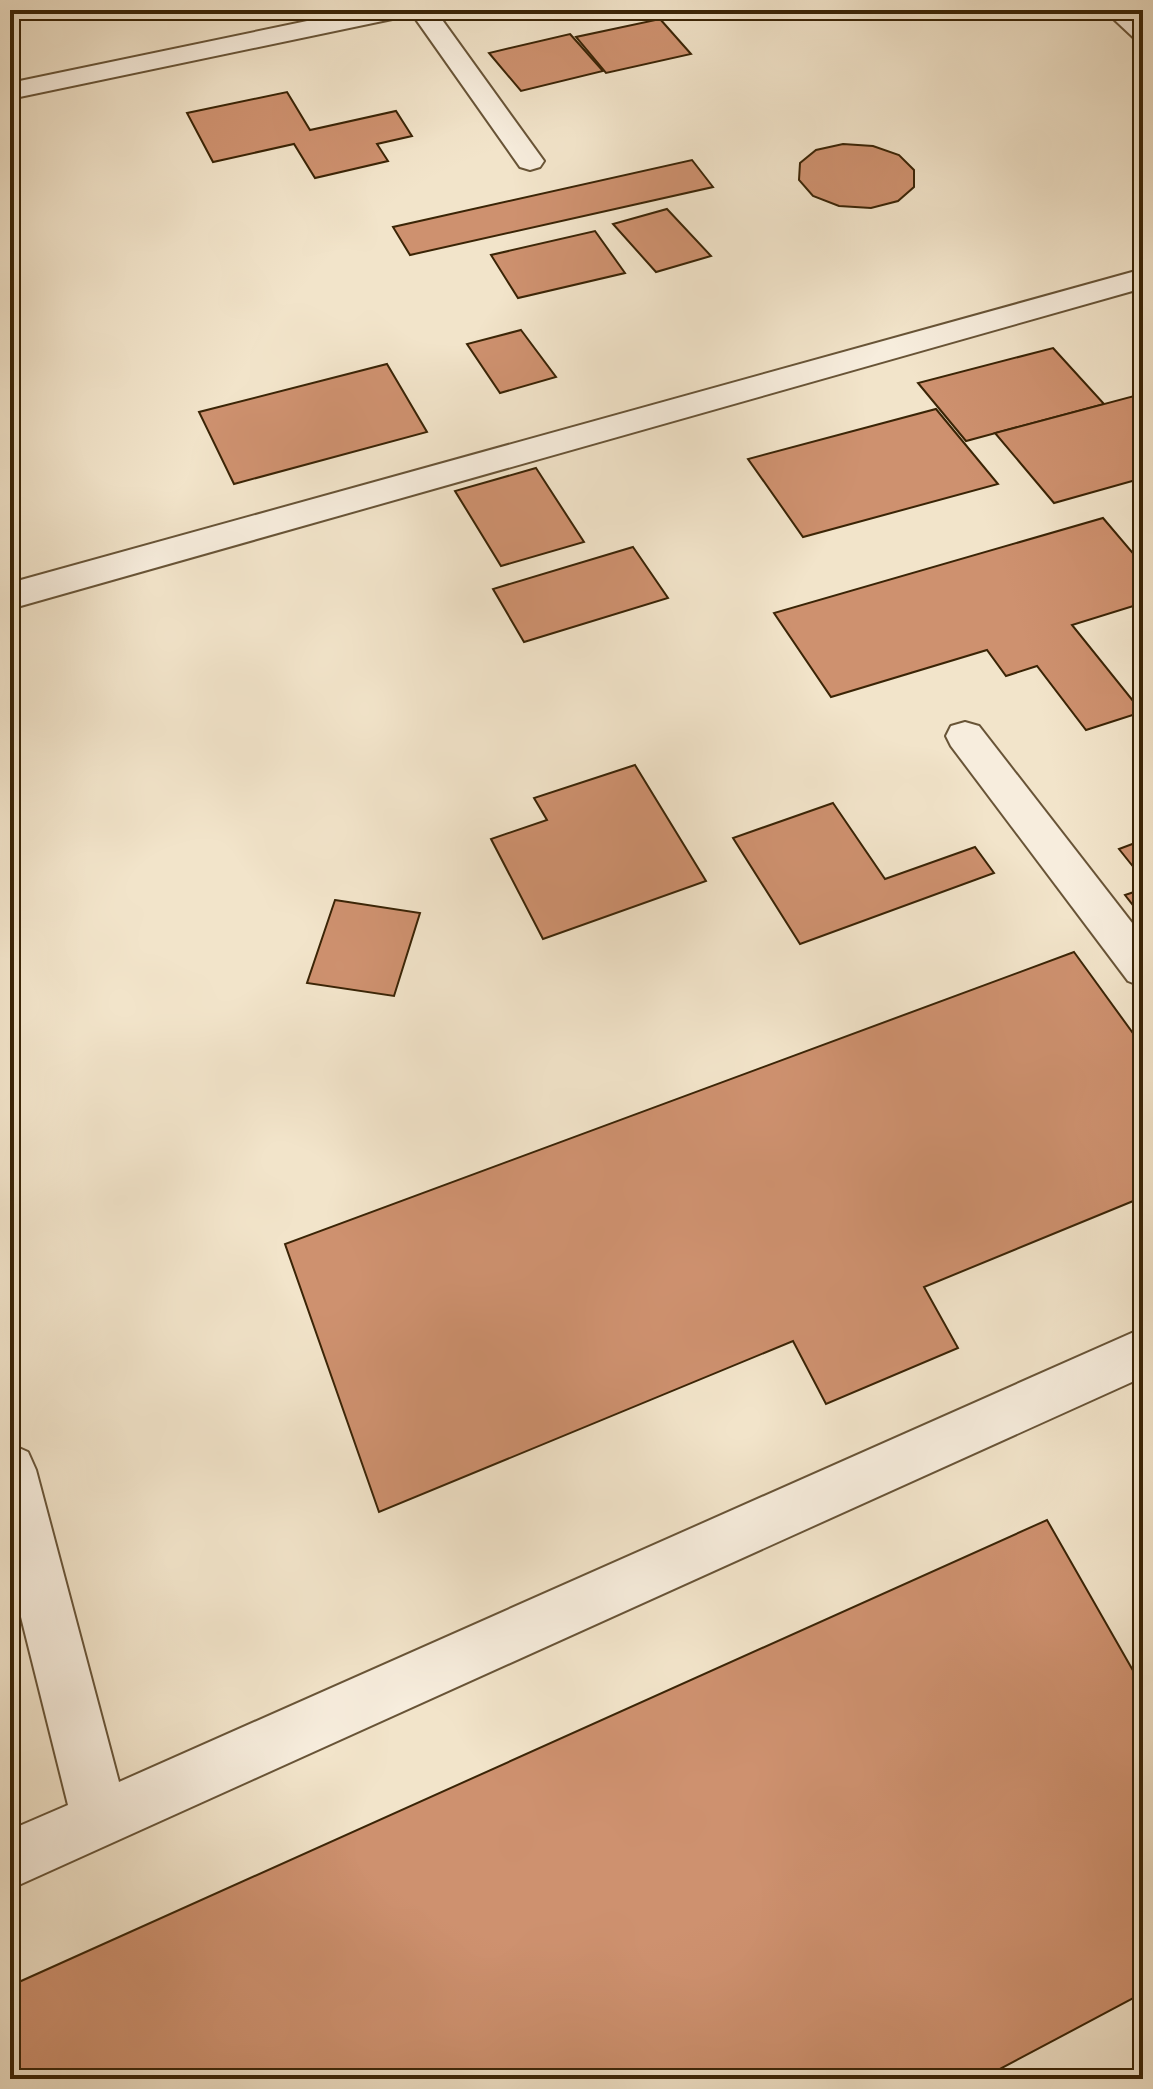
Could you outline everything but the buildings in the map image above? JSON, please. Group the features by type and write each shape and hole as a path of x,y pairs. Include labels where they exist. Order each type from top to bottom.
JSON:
{"lane":[{"path":"10,91 397,10"},
{"path":"422,10 530,161"},
{"path":"1117,10 1143,32"},
{"path":"10,596 1143,278"},
{"path":"965,736 1143,969"},
{"path":"10,1860 1143,1352"},
{"path":"10,1470 100,1819"}]}
